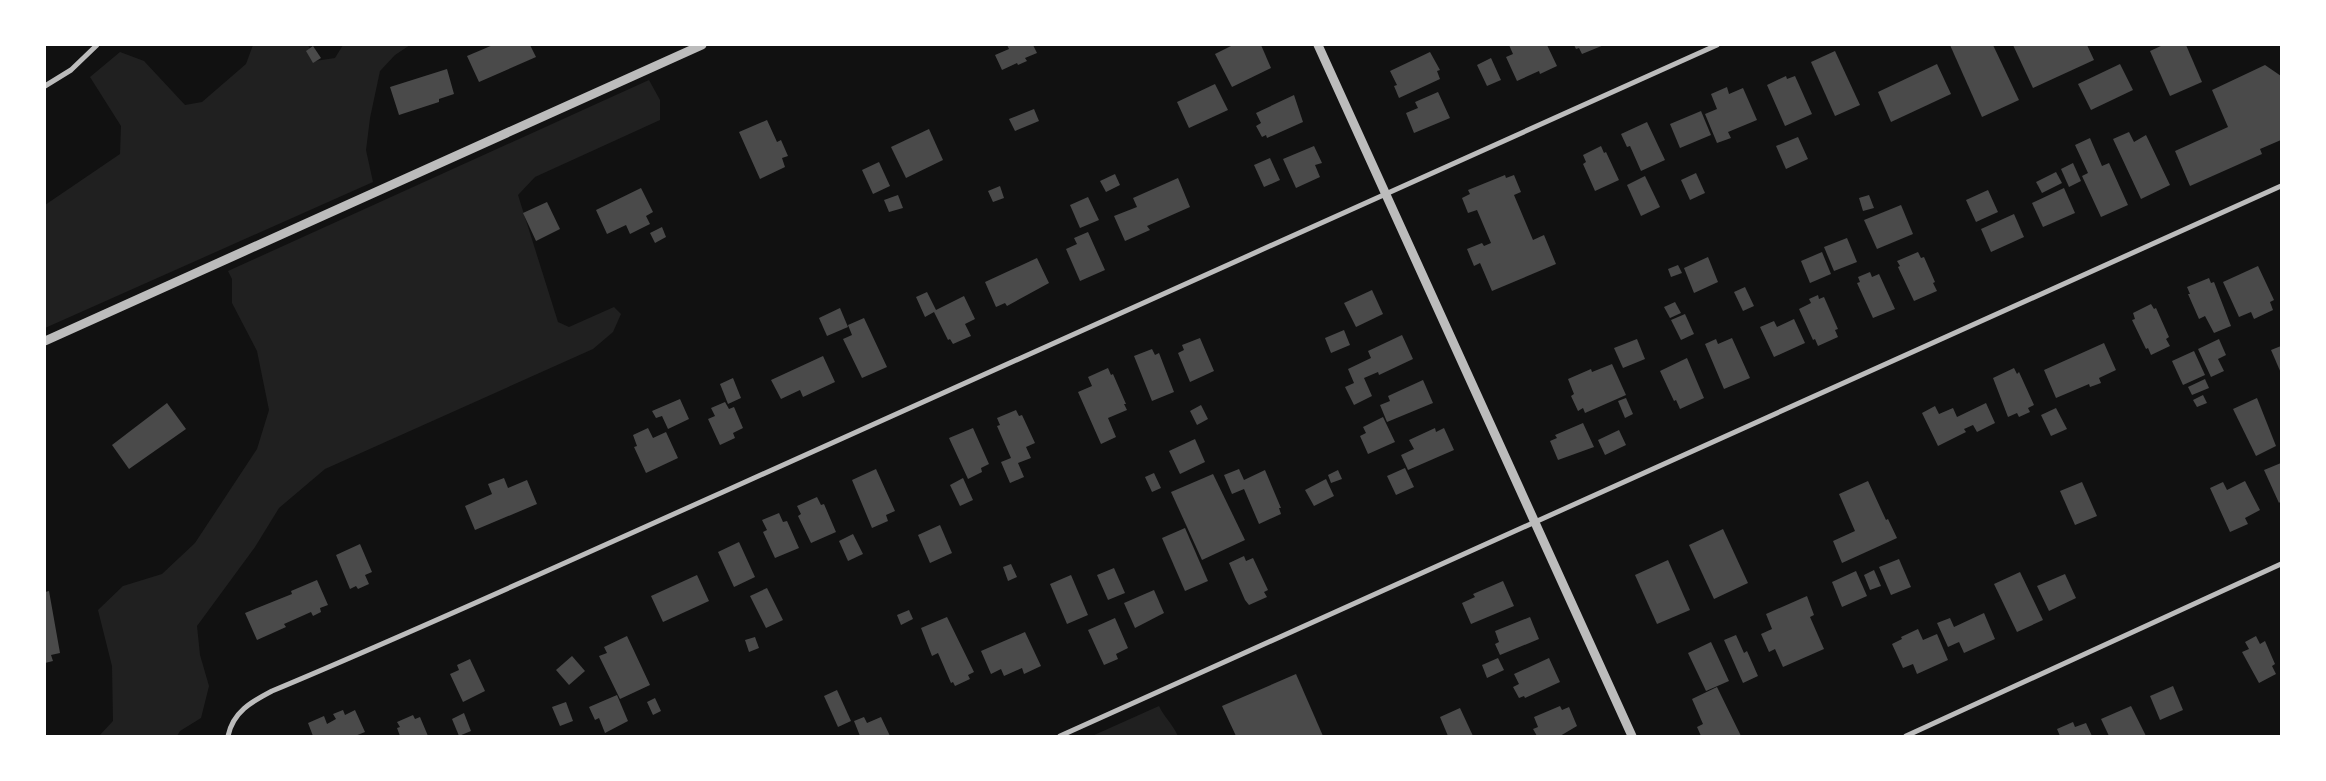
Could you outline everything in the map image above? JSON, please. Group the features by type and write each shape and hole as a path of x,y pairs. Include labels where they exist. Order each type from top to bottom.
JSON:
{"street":[{"path":"45,86 71,70 96,45"},
{"path":"45,341 702,45"},
{"path":"1318,45 1632,736"},
{"path":"228,736 230,725 239,713 252,701 272,691 398,638 517,583 1233,265 1717,45"},
{"path":"1060,736 2281,186"},
{"path":"1906,736 2281,564"}],"shaded area":[{"path":"253,45 308,45 315,61 335,58 343,45 410,45 395,55 380,71 370,118 366,150 373,182 45,328 45,205 120,154 121,126 90,77 120,52 144,61 185,105 202,102 246,64"},
{"path":"649,80 660,100 660,120 535,177 518,195 558,322 569,327 614,307 621,314 613,332 593,349 325,469 279,508 255,547 197,626 200,655 209,686 201,718 180,731 177,736 99,736 113,721 112,666 98,610 123,586 162,574 195,543 257,449 269,410 257,351 232,303 232,279 228,271"},
{"path":"1159,706 1178,736 1092,736"}],"building":[{"path":"493,45 530,45 536,57 479,82 467,56"},
{"path":"1007,45 1033,45 1037,53 1025,58 1027,61 1018,65 1017,63 1002,70 995,55 1009,49"},
{"path":"1233,45 1261,45 1271,68 1232,87 1215,54"},
{"path":"1509,45 1547,45 1557,66 1540,74 1539,71 1517,81 1506,57 1513,54"},
{"path":"1574,45 1604,45 1582,54 1579,48 1576,49"},
{"path":"1950,45 1993,45 2019,100 1982,117"},
{"path":"2013,45 2087,45 2094,60 2033,88"},
{"path":"2163,45 2186,45 2202,82 2170,96 2150,51"},
{"path":"313,46 321,58 313,63 306,51"},
{"path":"1835,51 1860,105 1835,116 1811,62"},
{"path":"1430,52 1440,70 1437,71 1440,79 1399,98 1394,86 1397,85 1390,71"},
{"path":"1491,58 1501,80 1487,86 1477,65"},
{"path":"1937,64 1951,94 1891,122 1878,92"},
{"path":"2120,64 2133,90 2091,110 2078,84"},
{"path":"2265,65 2281,76 2281,140 2260,149 2262,154 2190,186 2175,151 2228,127 2212,90"},
{"path":"447,69 454,94 439,99 439,102 399,115 390,87"},
{"path":"1786,76 1787,79 1795,76 1812,114 1785,126 1767,85"},
{"path":"1215,84 1228,110 1189,128 1177,102"},
{"path":"1727,87 1729,94 1743,88 1757,120 1728,132 1731,138 1717,143 1705,114 1717,109 1711,94"},
{"path":"1438,92 1450,118 1414,133 1406,113 1418,108 1415,102"},
{"path":"1294,95 1303,122 1267,138 1266,135 1262,137 1256,126 1261,123 1256,113"},
{"path":"1034,109 1039,121 1015,131 1009,119"},
{"path":"1701,111 1711,135 1680,148 1670,124"},
{"path":"767,120 777,142 781,140 788,156 782,158 785,167 760,179 739,132"},
{"path":"1647,122 1665,160 1641,171 1630,146 1627,147 1621,134"},
{"path":"929,129 943,160 906,178 891,147"},
{"path":"2129,132 2134,142 2146,135 2170,185 2141,199 2113,139"},
{"path":"1798,137 1808,159 1786,169 1776,146"},
{"path":"2090,138 2102,166 2109,163 2128,205 2101,217 2082,176 2088,173 2075,145"},
{"path":"1314,146 1322,163 1315,165 1320,177 1296,188 1283,159"},
{"path":"1601,146 1604,153 1606,152 1619,180 1595,191 1583,164 1586,162 1583,155"},
{"path":"1270,158 1280,180 1264,187 1254,165"},
{"path":"879,162 890,186 873,194 862,170"},
{"path":"2073,163 2081,181 2069,187 2061,169"},
{"path":"2056,172 2062,183 2042,193 2036,182"},
{"path":"1696,173 1705,193 1690,200 1681,180"},
{"path":"1115,174 1120,185 1106,192 1100,181"},
{"path":"1505,175 1506,178 1514,175 1521,192 1514,195 1533,240 1544,235 1556,264 1492,291 1480,263 1474,266 1467,249 1482,243 1484,246 1491,243 1477,210 1468,213 1462,198 1470,194 1468,190"},
{"path":"1645,176 1660,207 1641,216 1627,185"},
{"path":"1178,178 1190,207 1147,226 1150,230 1125,241 1114,216 1137,207 1133,198"},
{"path":"1000,186 1004,198 993,202 988,191"},
{"path":"641,188 653,212 646,216 650,224 630,234 626,225 607,234 596,210"},
{"path":"2064,188 2075,213 2043,227 2032,203"},
{"path":"1988,190 1998,212 1976,222 1966,200"},
{"path":"898,195 903,208 889,212 884,200"},
{"path":"1869,195 1874,208 1863,211 1859,198"},
{"path":"1088,197 1099,220 1080,228 1070,205"},
{"path":"547,202 560,229 536,241 523,213"},
{"path":"1901,205 1913,234 1877,249 1864,220"},
{"path":"2014,214 2024,237 1991,252 1981,229"},
{"path":"662,227 666,237 655,243 650,233"},
{"path":"1088,232 1105,270 1080,281 1066,249 1077,244 1074,238"},
{"path":"1847,238 1857,262 1834,271 1824,247"},
{"path":"1822,252 1831,274 1810,283 1801,261"},
{"path":"1918,252 1921,258 1924,257 1937,291 1914,301 1897,261"},
{"path":"1708,257 1718,282 1694,293 1684,268"},
{"path":"1037,258 1049,283 1007,306 1005,303 996,307 985,282"},
{"path":"1678,265 1682,273 1671,277 1668,269"},
{"path":"2258,266 2274,300 2270,302 2273,310 2254,319 2251,312 2239,317 2223,282"},
{"path":"1870,272 1872,277 1879,274 1895,309 1873,318 1857,283 1860,282 1858,277"},
{"path":"2209,278 2211,283 2214,282 2231,326 2214,333 2205,316 2199,319 2188,294 2190,294 2187,287"},
{"path":"1745,287 1754,306 1743,311 1734,292"},
{"path":"1372,290 1383,314 1356,327 1344,303"},
{"path":"927,292 936,310 964,296 975,319 965,324 971,336 953,344 950,339 948,340 934,312 925,317 916,297"},
{"path":"1818,295 1819,299 1824,297 1838,329 1835,330 1838,337 1818,346 1815,339 1813,340 1799,309 1811,303 1809,299"},
{"path":"1675,302 1681,313 1670,318 1664,307"},
{"path":"2151,304 2154,309 2156,308 2169,337 2166,339 2170,346 2151,355 2148,348 2146,349 2132,320 2135,319 2133,313"},
{"path":"840,308 848,327 827,336 819,318"},
{"path":"1685,314 1694,334 1681,340 1671,320"},
{"path":"864,318 887,367 862,378 843,339 852,335 848,325"},
{"path":"1794,319 1805,343 1774,357 1760,327 1774,321 1777,327"},
{"path":"1344,330 1350,345 1331,353 1325,338"},
{"path":"1402,335 1413,359 1379,375 1378,372 1364,378 1372,396 1354,405 1345,387 1354,383 1348,369 1371,358 1368,351"},
{"path":"1200,338 1214,371 1190,382 1178,353 1184,350 1182,345"},
{"path":"1732,338 1750,378 1724,389 1705,344 1716,339 1718,344"},
{"path":"1637,339 1645,359 1623,368 1614,348"},
{"path":"2219,339 2226,355 2218,359 2224,371 2211,377 2198,349"},
{"path":"2104,343 2116,370 2099,378 2101,383 2090,387 2089,384 2056,398 2044,370"},
{"path":"2281,346 2281,373 2271,350"},
{"path":"1152,349 1155,355 1159,353 1174,392 1152,401 1134,356"},
{"path":"2194,351 2205,375 2183,385 2172,361"},
{"path":"823,356 835,382 803,397 800,390 781,399 771,380"},
{"path":"1687,358 1704,398 1680,409 1676,400 1674,401 1660,371"},
{"path":"1612,364 1626,395 1585,413 1583,408 1578,411 1571,396 1574,394 1568,379 1591,369 1592,372"},
{"path":"1108,368 1111,375 1113,374 1127,410 1108,418 1116,437 1101,444 1078,392 1092,386 1088,377"},
{"path":"2014,368 2017,374 2019,372 2034,405 2028,408 2030,412 2019,417 2017,413 2008,417 1993,378"},
{"path":"733,378 741,398 728,404 720,384"},
{"path":"2205,379 2209,388 2192,395 2188,387"},
{"path":"1423,380 1433,403 1387,422 1380,405 1390,401 1388,396"},
{"path":"2203,395 2207,403 2197,407 2193,400"},
{"path":"1626,398 1633,414 1625,418 1618,401"},
{"path":"2257,398 2276,446 2256,456 2233,409"},
{"path":"680,399 689,419 668,429 662,416 656,418 652,411"},
{"path":"725,402 729,409 734,407 743,428 733,433 735,438 720,445 708,419 715,416 711,408"},
{"path":"167,403 186,429 129,469 112,445"},
{"path":"1986,403 1995,423 1977,432 1973,425 1964,429 1966,432 1938,446 1922,413 1935,406 1939,414 1953,408 1957,417"},
{"path":"1201,405 1208,419 1197,425 1190,411"},
{"path":"2056,408 2067,429 2051,436 2041,415"},
{"path":"1016,410 1019,416 1022,415 1035,443 1026,447 1031,458 1018,463 1024,477 1010,483 1001,462 1011,458 997,426 1000,425 997,418"},
{"path":"1383,417 1395,442 1368,454 1360,436 1366,433 1363,427"},
{"path":"1583,423 1594,447 1558,460 1550,441 1557,438 1555,435"},
{"path":"648,428 653,438 666,432 678,458 646,473 634,447 637,446 633,435"},
{"path":"973,428 989,464 981,468 982,472 968,479 949,438"},
{"path":"1435,428 1436,432 1444,428 1454,450 1408,470 1401,455 1414,449 1409,440"},
{"path":"1619,430 1626,445 1605,455 1598,440"},
{"path":"1195,439 1205,462 1180,474 1169,451"},
{"path":"2281,463 2281,501 2279,503 2264,470"},
{"path":"1405,468 1414,487 1396,495 1387,476"},
{"path":"876,469 895,511 886,515 888,521 872,528 852,480"},
{"path":"1239,469 1244,480 1265,470 1281,508 1279,508 1281,514 1259,524 1244,489 1232,494 1224,475"},
{"path":"1338,470 1342,479 1331,483 1328,475"},
{"path":"1154,473 1161,488 1152,492 1145,477"},
{"path":"1213,474 1245,540 1202,560 1171,492"},
{"path":"504,478 508,488 527,480 537,504 475,530 465,506 492,494 488,484"},
{"path":"963,478 973,500 960,506 950,485"},
{"path":"1326,479 1334,496 1314,506 1305,490"},
{"path":"1868,481 1886,520 1888,519 1897,538 1842,563 1833,541 1855,531 1839,494"},
{"path":"2245,481 2260,510 2245,518 2248,524 2230,532 2210,488 2223,482 2227,490"},
{"path":"2082,482 2097,516 2075,525 2060,491"},
{"path":"817,497 821,505 824,504 836,532 811,543 798,516 801,514 797,506"},
{"path":"779,513 783,522 787,521 799,548 775,558 763,532 767,530 762,520"},
{"path":"940,525 952,553 930,563 918,535"},
{"path":"1185,528 1208,581 1185,591 1162,538"},
{"path":"1723,529 1748,583 1714,599 1689,545"},
{"path":"853,534 863,554 848,561 839,541"},
{"path":"739,542 755,577 734,587 718,552"},
{"path":"360,544 372,572 365,575 369,584 358,589 356,586 350,589 336,555"},
{"path":"1244,556 1246,561 1253,558 1268,590 1264,592 1267,597 1249,605 1229,563"},
{"path":"1899,559 1911,587 1891,595 1879,567"},
{"path":"1668,560 1690,610 1657,624 1635,575"},
{"path":"1011,564 1017,577 1008,581 1003,567"},
{"path":"1114,568 1125,593 1108,600 1097,575"},
{"path":"1874,570 1881,586 1870,590 1864,575"},
{"path":"1856,571 1867,596 1842,607 1832,582"},
{"path":"2020,572 2043,620 2017,632 1994,584"},
{"path":"2065,574 2076,598 2049,611 2037,586"},
{"path":"697,575 709,601 663,622 651,596"},
{"path":"1071,575 1088,615 1067,624 1050,584"},
{"path":"317,580 328,605 320,608 321,612 313,616 311,612 284,624 286,627 257,640 245,613 292,594 291,591"},
{"path":"1503,581 1514,606 1471,624 1462,603 1475,597 1473,594"},
{"path":"767,588 783,620 766,628 750,596"},
{"path":"1154,590 1164,613 1135,628 1124,603"},
{"path":"49,591 60,653 51,655 53,661 45,663 45,592"},
{"path":"1807,596 1814,615 1810,617 1824,649 1783,667 1775,649 1769,652 1761,634 1772,629 1766,614"},
{"path":"909,610 913,619 901,625 897,615"},
{"path":"1984,613 1995,639 1964,653 1959,642 1948,647 1937,623 1950,618 1954,627"},
{"path":"947,617 974,672 968,675 970,679 955,686 953,682 951,683 938,653 932,656 921,628"},
{"path":"1530,617 1539,639 1500,655 1495,644 1499,642 1495,631"},
{"path":"1115,618 1128,648 1116,654 1118,659 1104,665 1088,630"},
{"path":"1918,629 1923,640 1937,634 1948,660 1917,674 1913,664 1903,668 1892,644 1902,639 1901,637"},
{"path":"1025,632 1041,666 1024,674 1022,668 1004,676 1001,669 991,674 981,651"},
{"path":"1736,635 1744,653 1747,651 1758,676 1743,683 1724,640"},
{"path":"627,636 650,685 620,699 599,656 607,653 604,647"},
{"path":"2256,636 2260,644 2265,641 2275,664 2272,666 2276,674 2259,683 2242,652 2249,649 2245,642"},
{"path":"755,637 759,648 749,652 745,640"},
{"path":"1711,642 1729,681 1706,691 1688,653"},
{"path":"572,656 585,671 569,685 556,670"},
{"path":"1498,658 1504,670 1487,678 1482,665"},
{"path":"1549,658 1560,682 1525,698 1524,696 1519,698 1513,687 1519,684 1514,674"},
{"path":"470,659 485,691 463,702 450,674 459,670 457,665"},
{"path":"1296,674 1323,736 1236,736 1222,706"},
{"path":"2173,686 2183,710 2160,720 2150,696"},
{"path":"1717,687 1741,736 1701,736 1697,727 1703,724 1692,699"},
{"path":"837,690 851,721 838,727 824,696"},
{"path":"617,695 628,721 605,733 599,718 595,720 589,707"},
{"path":"655,698 661,711 653,715 647,702"},
{"path":"566,702 573,721 560,726 552,707"},
{"path":"1560,706 1562,710 1569,707 1577,726 1560,736 1537,736 1533,729 1538,727 1534,717"},
{"path":"2131,706 2146,736 2109,736 2101,719"},
{"path":"1460,708 1473,736 1448,736 1440,717"},
{"path":"343,710 345,715 355,710 365,732 355,736 313,736 308,723 324,716 327,724 336,719 333,714"},
{"path":"464,713 471,731 459,736 452,719"},
{"path":"413,715 415,719 420,717 428,736 400,736 397,728 400,727 397,722"},
{"path":"864,717 867,723 881,717 890,736 860,736 854,721"},
{"path":"2073,722 2075,727 2086,723 2092,736 2060,736 2057,729"}]}
